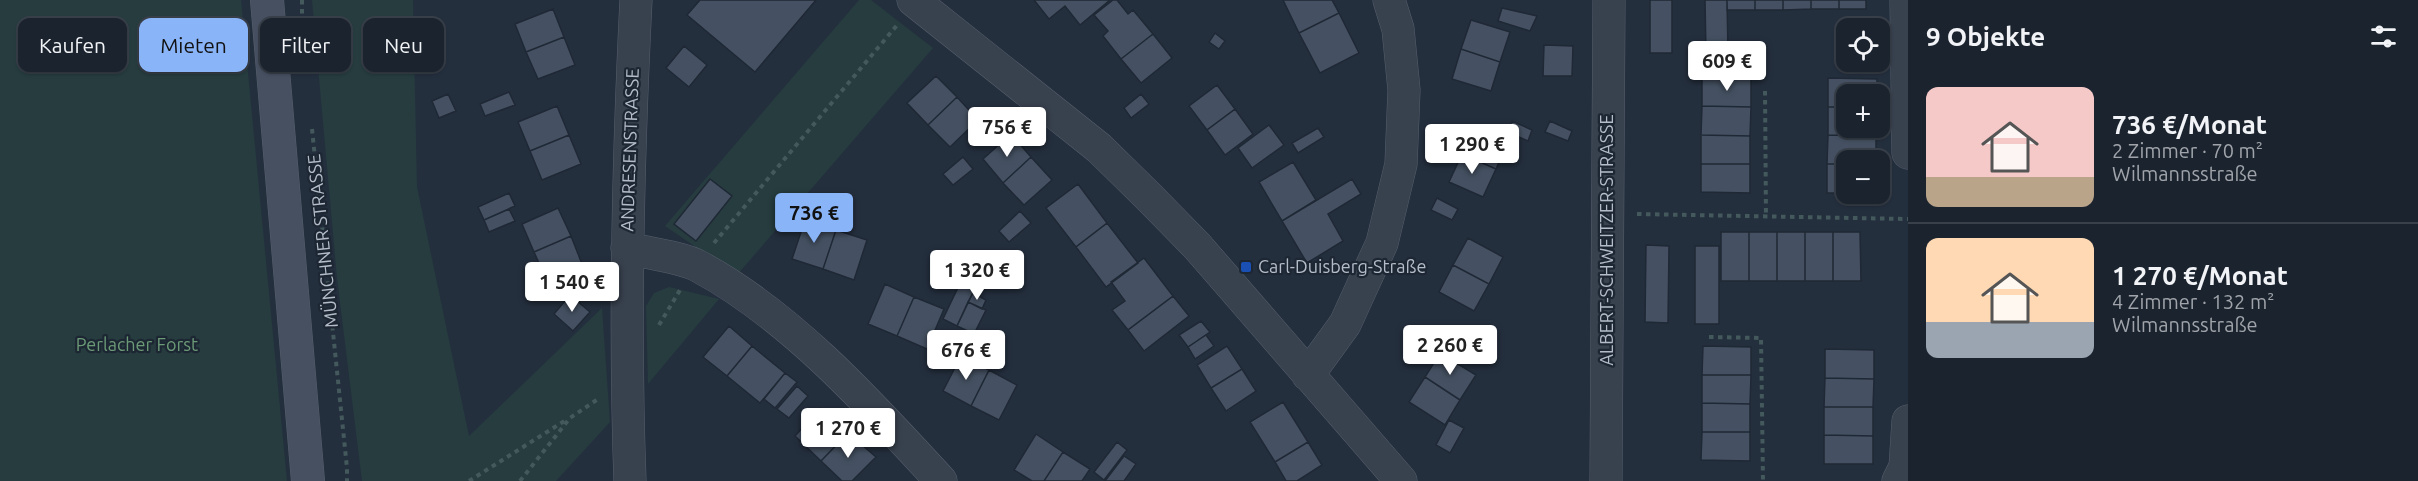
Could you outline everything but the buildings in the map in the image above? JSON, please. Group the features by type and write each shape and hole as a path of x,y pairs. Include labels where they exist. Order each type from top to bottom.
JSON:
{"main road":[{"name":"MÜNCHNER STRASSE","path":"267,0 308,481"}],"street":[{"name":"ANDRESENSTRASSE","path":"630,481 626,378 627,248 636,0"},
{"path":"1308,375 1345,324 1382,243 1401,164 1404,90 1398,29 1389,0"},
{"name":"ALBERT-SCHWEITZER-STRASSE","path":"1605,481 1609,0"},
{"path":"1906,0 1908,153"},
{"path":"914,1 1099,148 1197,246 1401,481"},
{"path":"627,248 696,265 771,312 848,384 941,481"},
{"path":"1898,481 1905,467 1908,421"}],"path":[{"path":"302,0 302,18"},
{"path":"654,333 696,265 914,1"},
{"path":"1765,91 1766,217"},
{"name":"MÜNCHNER STRASSE","path":"310,117 347,481"},
{"path":"1634,214 1908,219"},
{"path":"1709,337 1761,338 1763,481"},
{"path":"469,481 570,418 520,481"}],"green space":[{"name":"Perlacher Forst","path":"0,0 241,0 243,18 139,18 139,72 248,72 287,481 0,481"},
{"path":"312,0 413,0 413,18 363,18 363,72 415,72 417,187 469,436 602,308 610,422 556,481 362,481 337,278 318,72 351,72 351,18 314,18"},
{"path":"859,0 871,0 933,48 737,275 665,226"},
{"path":"669,287 719,299 648,384 646,306 654,293"}],"place":[{"name":"Carl-Duisberg-Straße","path":"1246,267"}]}
